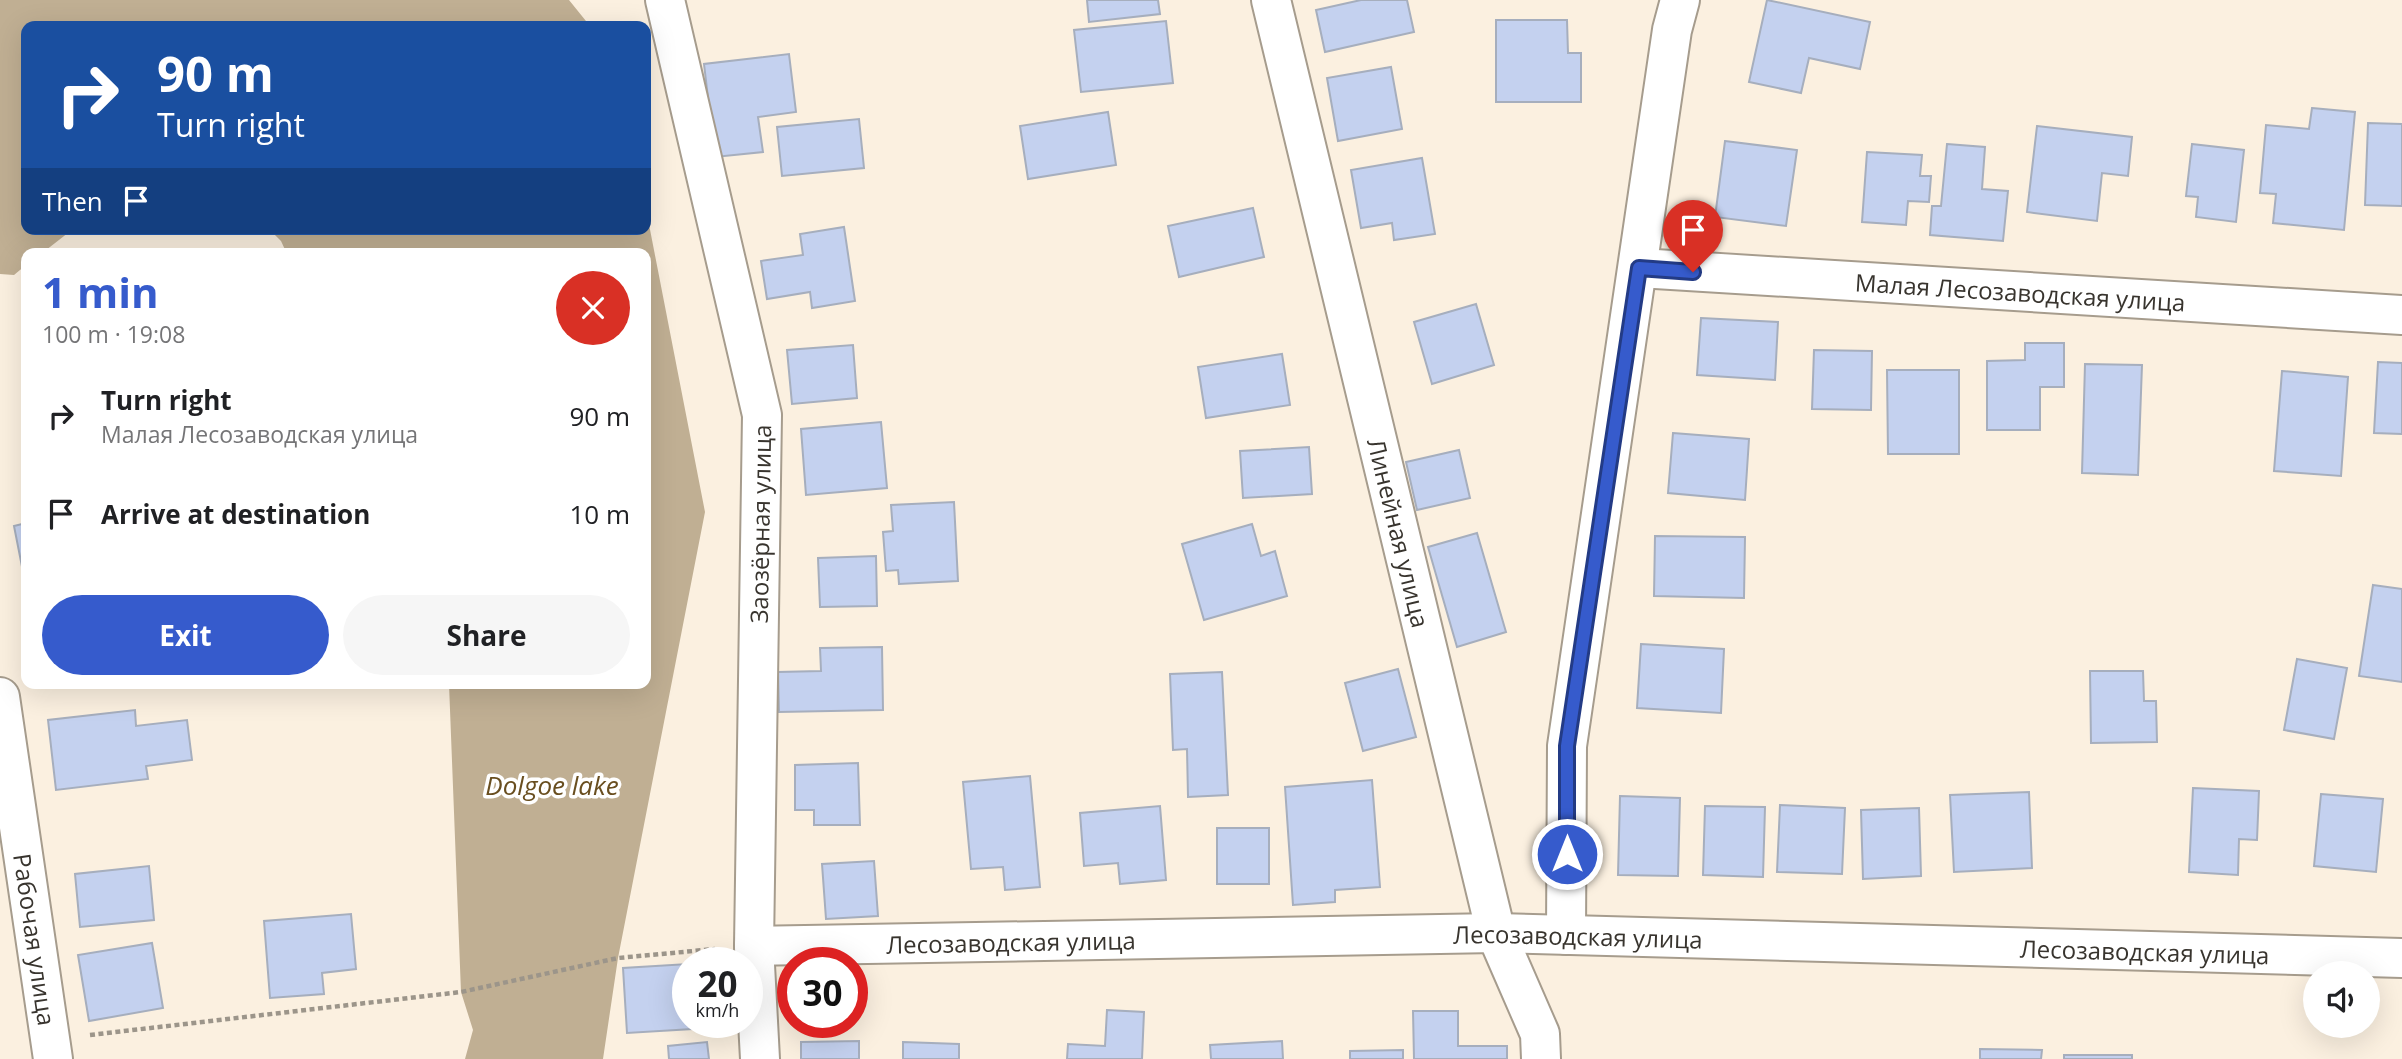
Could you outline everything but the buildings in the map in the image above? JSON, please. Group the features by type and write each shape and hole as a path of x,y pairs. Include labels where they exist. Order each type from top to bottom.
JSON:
{"street":[{"name":"Заозёрная улица","path":"665,0 762,415 754,946 760,1059"},
{"name":"Линейная улица","path":"1271,0 1496,933 1539,1034 1541,1059"},
{"path":"1566,935 1567,746 1672,30 1680,0"},
{"name":"Малая Лесозаводская улица","path":"1639,268 2402,315"},
{"name":"Рабочая улица","path":"0,697 52,1049"},
{"name":"Лесозаводская улица","path":"754,946 1496,933 2402,958"}],"path":[{"path":"52,1049 461,992 618,958 754,946"}],"water":[{"path":"0,0 569,0 586,21 21,21 21,235 65,235 49,248 21,248 21,269 14,275 0,274"},
{"name":"Dolgoe lake","path":"275,235 651,235 705,512 618,958 603,1059 465,1059 473,1030 461,992 449,689 651,689 651,248 284,248"}],"route":[{"path":"1567,854 1567,746 1639,268 1693,272"}]}
